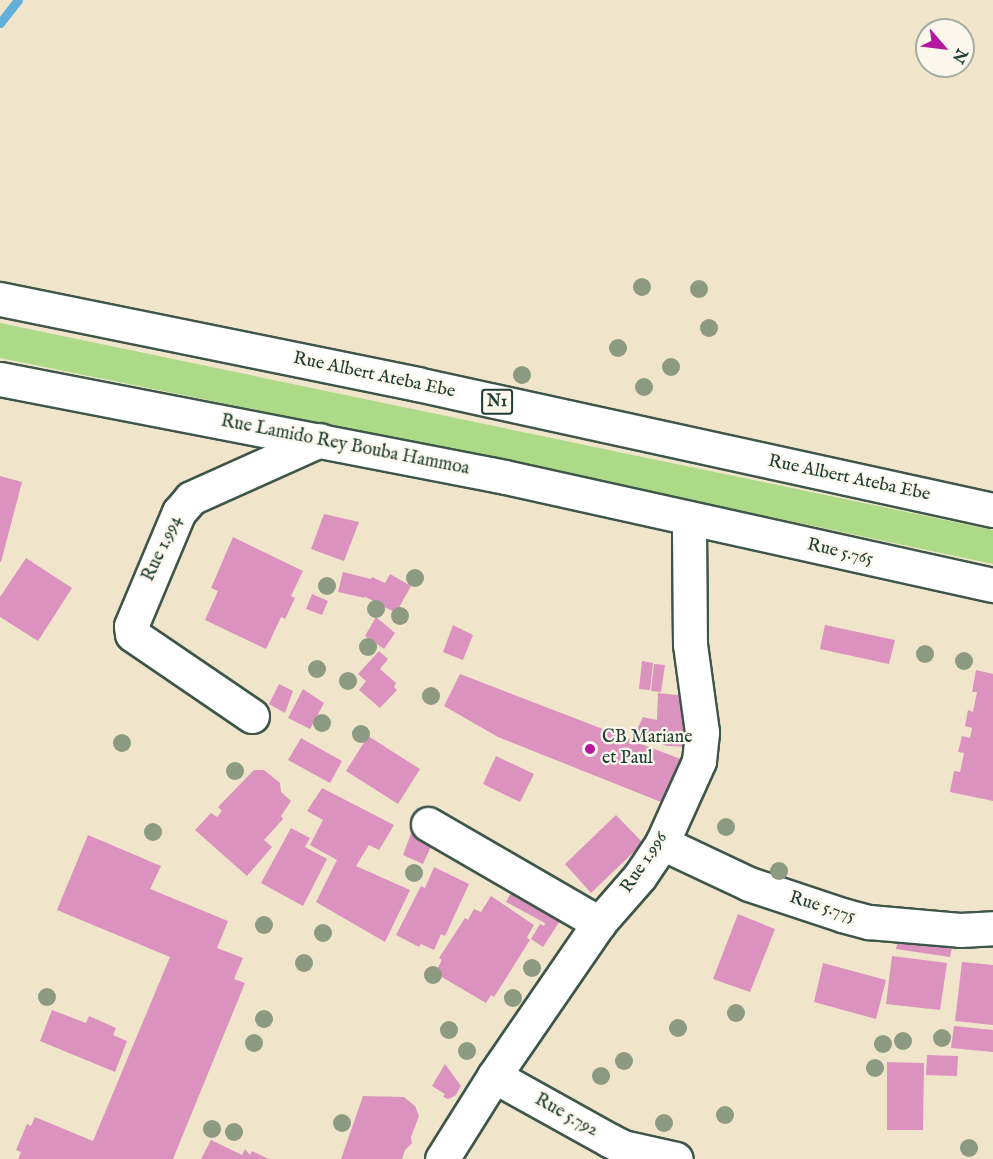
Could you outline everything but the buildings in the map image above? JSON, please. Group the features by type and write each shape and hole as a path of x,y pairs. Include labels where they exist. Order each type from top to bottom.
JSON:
{"main road":[{"name":"Rue Albert Ateba Ebe","path":"0,299 417,384 993,510"},
{"name":"Rue Lamido Rey Bouba Hammoa","path":"0,379 320,440 688,518"},
{"name":"Rue 1.994","path":"252,716 132,634 134,614 179,512 191,498 320,440"},
{"name":"Rue 5.765","path":"688,518 993,585"},
{"name":"Rue 1.996","path":"442,1159 494,1076 599,922 640,876 662,843 699,761 702,732 690,644 688,518"},
{"path":"428,824 599,922"},
{"name":"Rue 5.775","path":"662,843 749,884 869,922 960,930 993,928"},
{"name":"Rue 5.792","path":"494,1076 609,1140 623,1146 676,1159"}],"green space":[{"path":"0,323 993,530 993,564 474,454 0,358"}],"waterway":[{"path":"0,23 18,0"}],"place":[{"name":"CB Mariane et Paul","path":"590,749"}]}
